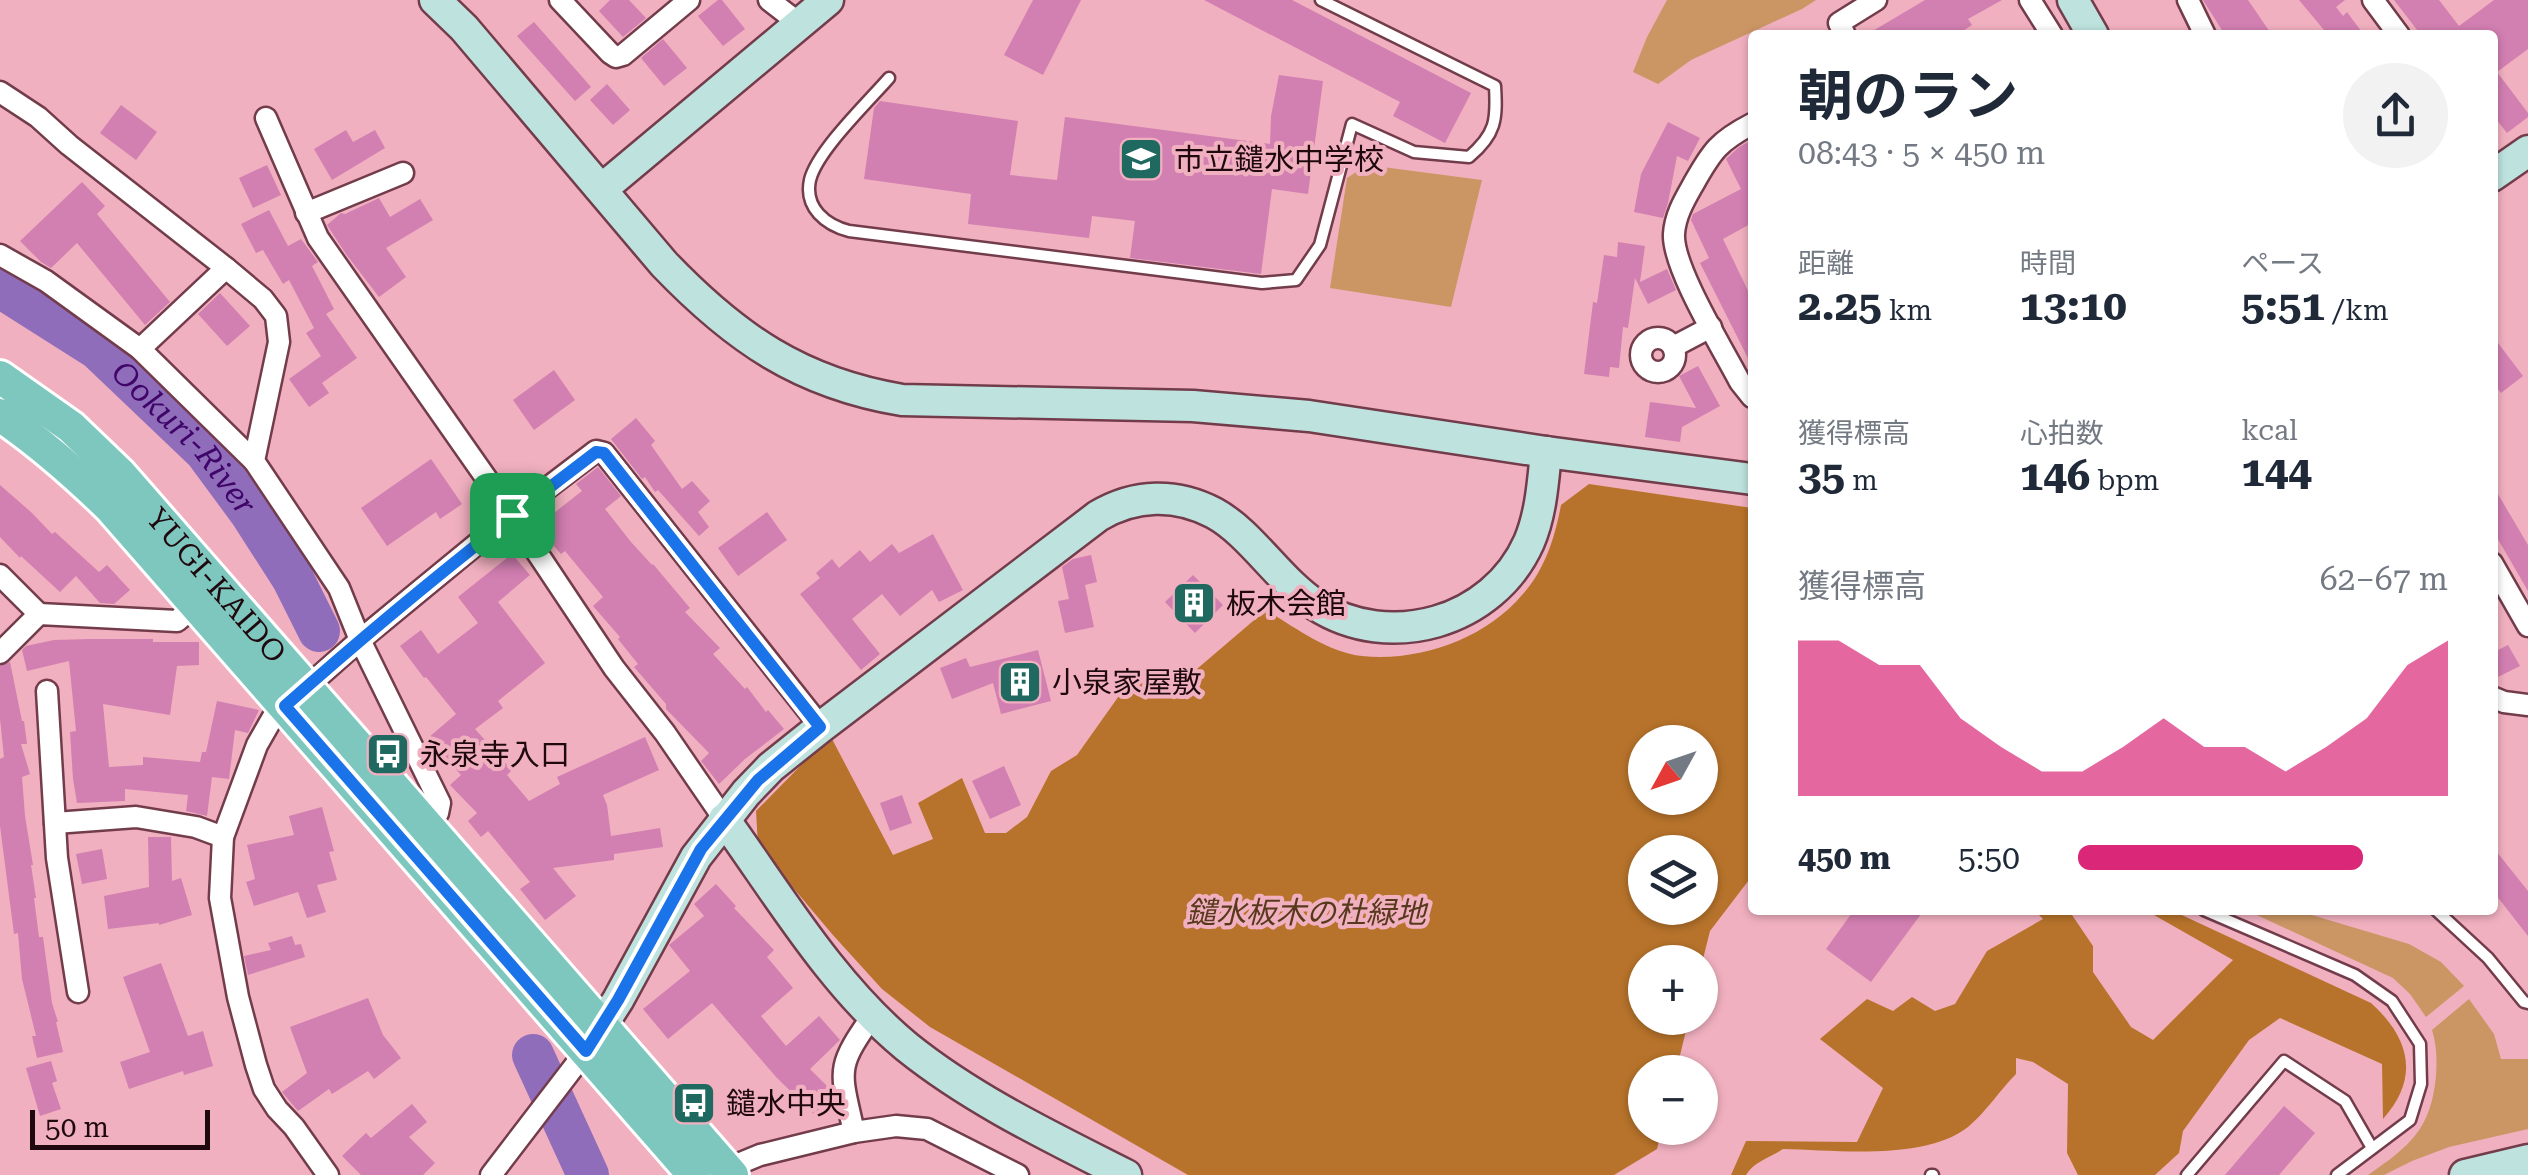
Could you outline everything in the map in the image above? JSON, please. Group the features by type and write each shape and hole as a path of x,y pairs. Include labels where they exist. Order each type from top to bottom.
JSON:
{"main road":[{"name":"YUGI-KAIDO","path":"0,377 71,428 120,474 428,826 585,1052"},
{"name":"YUGI-KAIDO","path":"0,415 72,470 196,605 305,689 585,1052 718,1173"}],"street":[{"path":"435,0 464,28 697,298 728,326 809,373 867,394 902,400 1193,406 1290,414 1748,478"},
{"path":"560,0 616,57 689,0"},
{"path":"768,0 800,24"},
{"path":"602,189 828,0"},
{"path":"1842,30 1839,23 1876,0"},
{"path":"2030,0 2049,30"},
{"path":"2072,0 2091,30"},
{"path":"2188,0 2203,30"},
{"path":"2372,0 2395,30"},
{"path":"0,92 38,117 68,145 226,268 263,299 276,316 278,342 254,461"},
{"path":"266,118 318,238 614,668 665,733 820,953 873,1015 905,1045 966,1089 1126,1175"},
{"path":"1748,126 1730,136 1709,156 1679,210 1674,231 1678,262 1748,392"},
{"path":"2498,167 2528,151"},
{"path":"306,213 402,173"},
{"path":"0,255 46,280 140,349 254,461 339,588 358,643 440,803 428,826"},
{"path":"140,349 226,268"},
{"path":"1673,347 1711,327"},
{"path":"328,1175 264,1089 238,997 220,898 223,837 264,730 273,717 512,515 596,452 604,453 820,727"},
{"path":"491,1175 585,1052 701,849 746,793 820,727 1086,524 1110,509 1137,500 1178,500 1217,514 1306,598 1332,614 1392,628 1421,626 1445,620 1480,602 1512,569 1528,544 1535,522 1546,452"},
{"path":"2498,574 2528,626"},
{"path":"0,575 39,614 177,621 196,605"},
{"path":"0,653 39,614"},
{"path":"48,691 57,858 78,992"},
{"path":"2498,699 2528,706"},
{"path":"55,823 136,817 223,837"},
{"path":"854,1132 842,1074 850,1048 873,1015"},
{"path":"718,1173 760,1155 896,1126 927,1129 1018,1175"},
{"path":"2465,1175 2528,1160"}],"lane":[{"path":"889,78 822,156 810,182 812,208 831,226 1262,283 1296,280 1320,244 1352,124 1414,152 1469,157 1486,142 1497,114 1494,86 1321,0"},
{"path":"2216,915 2355,975 2392,1001 2420,1044 2420,1084 2410,1120 2337,1175"},
{"path":"2441,915 2488,958 2528,1003"},
{"path":"2187,1175 2284,1061 2344,1100 2372,1148"}],"shaded area":[{"path":"1667,0 1816,0 1691,60 1658,84 1633,72"},
{"path":"1367,165 1482,180 1451,307 1330,288 1347,178"},
{"path":"2257,915 2312,915 2409,944 2441,962 2464,986 2426,1017 2393,978"},
{"path":"2469,999 2494,1034 2501,1059 2528,1059 2528,1129 2449,1147 2384,1175 2368,1175 2407,1145 2423,1123 2436,1076 2432,1030"}],"green space":[{"name":"鑓水板木の杜緑地","path":"1589,484 1748,507 1748,881 1718,921 1718,835 1628,835 1628,925 1715,925 1706,945 1628,945 1628,1035 1685,1035 1680,1055 1628,1055 1628,1145 1658,1145 1614,1175 1188,1175 930,1027 882,989 758,846 756,811 832,739 893,855 933,839 918,803 962,778 985,833 1006,833 1027,817 1051,771 1077,755 1138,669 1184,680 1266,610 1349,654 1384,657 1428,651 1470,635 1507,610 1530,585 1548,553 1561,505"},
{"path":"2039,915 2072,915 2093,946 2093,972 2131,1027 2153,1040 2233,960 2154,915 2182,915 2371,1003 2395,1030 2406,1059 2406,1074 2395,1104 2383,1119 2382,1064 2280,1018 2249,1040 2183,1131 2179,1153 2155,1175 2078,1175 2067,1153 2068,1084 2033,1062 2016,1058 2016,1074 1975,1121 1950,1138 1929,1145 1880,1151 1783,1149 1746,1175 1731,1175 1746,1141 1857,1142 1883,1088 1820,1039 1867,999 1893,1011 1912,997 1935,1011 1955,1004 1987,951 2043,919"}],"building":[{"path":"610,0 629,0 646,18 623,37 599,11"},
{"path":"718,0 745,29 723,46 698,16"},
{"path":"1033,0 1081,0 1043,75 1004,55"},
{"path":"1204,0 1292,0 1471,93 1445,143 1393,116 1400,102"},
{"path":"1925,0 2002,0 1968,19 1972,25 1964,30 1874,30"},
{"path":"2203,0 2248,0 2269,30 2222,30"},
{"path":"2299,0 2345,0 2336,7 2343,16 2347,12 2360,30 2324,30"},
{"path":"2394,0 2439,0 2459,26 2494,0 2528,0 2528,49 2498,71 2498,30 2417,30"},
{"path":"534,22 591,87 575,101 517,36"},
{"path":"663,39 687,68 664,86 641,58"},
{"path":"2498,73 2528,113 2507,133 2498,122"},
{"path":"1279,75 1323,81 1308,194 1272,189 1261,274 1130,258 1135,221 1092,216 1089,238 968,224 971,194 864,179 874,108 880,101 1018,121 1010,175 1057,180 1065,117 1270,144"},
{"path":"607,84 630,110 613,125 590,100"},
{"path":"121,105 157,132 136,160 100,133"},
{"path":"1668,122 1700,138 1688,161 1677,156 1663,218 1634,212 1641,174"},
{"path":"346,130 353,142 375,130 385,148 332,180 314,149"},
{"path":"1748,142 1748,225 1723,239 1748,291 1748,358 1700,263 1709,258 1691,220 1693,214 1741,189 1726,159"},
{"path":"267,165 281,195 253,208 239,178"},
{"path":"82,182 105,206 97,214 170,302 145,325 77,243 51,268 20,241"},
{"path":"379,198 390,217 420,199 433,220 386,248 406,277 379,297 327,225 341,213"},
{"path":"269,210 288,246 301,239 318,262 312,266 334,309 326,314 357,358 322,383 329,393 309,407 289,379 321,356 306,333 314,328 289,280 283,284 263,250 256,253 241,224"},
{"path":"1618,242 1645,246 1640,282 1667,269 1676,290 1648,304 1635,278 1628,328 1623,327 1619,368 1610,367 1609,377 1584,374 1593,302 1597,303 1604,255 1617,257"},
{"path":"220,293 250,326 227,346 198,314"},
{"path":"2498,343 2523,376 2501,393 2498,389"},
{"path":"1698,366 1720,406 1682,427 1680,442 1645,437 1650,402 1696,408 1679,376"},
{"path":"554,370 575,400 534,430 513,400"},
{"path":"636,418 655,441 651,445 682,489 692,481 710,501 698,512 709,527 699,536 645,477 642,479 611,439"},
{"path":"431,459 462,504 440,519 436,512 387,546 361,508"},
{"path":"598,467 621,496 605,509 690,608 685,612 720,648 713,654 784,729 719,784 701,761 709,753 666,709 666,704 634,667 638,664 620,637 593,606 603,597 565,551 561,554 540,531 540,524 582,491 576,484"},
{"path":"0,485 99,572 107,565 130,590 114,604 100,603 76,576 60,592 0,537"},
{"path":"2498,494 2528,545 2528,591 2498,539"},
{"path":"767,512 787,540 738,576 718,548"},
{"path":"933,534 963,590 939,602 932,590 900,616 882,594 852,619 880,654 861,670 800,594 820,578 816,573 832,559 839,568 860,550 870,562 892,544 899,553"},
{"path":"512,554 530,575 498,602 545,663 498,701 503,708 475,729 512,770 507,775 529,801 560,784 557,777 645,737 659,770 603,795 611,836 660,828 663,847 614,854 614,860 553,868 576,896 545,920 520,889 530,882 488,831 481,837 468,821 477,813 450,785 461,775 428,738 456,714 400,646 421,630 438,654 478,623 458,597"},
{"path":"1091,555 1097,582 1085,585 1094,627 1065,633 1058,601 1069,599 1062,567 1073,559"},
{"name":"板木会館","path":"1193,575 1223,605 1195,633 1165,602"},
{"path":"54,640 199,642 199,665 177,666 170,715 103,704 109,767 143,765 143,757 200,762 202,752 206,752 217,701 259,710 248,733 235,730 229,779 212,777 207,816 186,811 188,795 125,789 125,801 77,803 70,732 76,731 69,661 27,671 22,650"},
{"path":"2508,645 2520,666 2498,677 2498,650"},
{"name":"小泉家屋敷","path":"1038,650 1051,701 1001,714 993,683 952,699 940,668 966,658 970,667"},
{"path":"10,662 27,744 21,744 30,774 22,777 39,937 43,937 63,1052 37,1058 18,933 14,934 0,826 0,759 4,757 0,666"},
{"path":"1004,766 1021,805 990,819 972,781"},
{"path":"902,795 912,823 890,831 880,803"},
{"path":"322,807 337,880 317,885 326,912 307,918 298,892 254,906 246,882 255,879 247,845 294,835 289,816"},
{"path":"148,837 171,837 172,881 181,878 192,915 159,925 108,929 104,896 149,887"},
{"path":"102,849 107,879 82,884 76,854"},
{"path":"2498,854 2528,891 2528,936 2498,898"},
{"path":"716,884 774,950 767,957 793,988 761,1016 786,1046 819,1016 840,1040 810,1069 831,1090 832,1097 815,1115 712,1003 668,1039 643,1009 690,971 669,945 704,916 694,904"},
{"path":"1850,915 1920,915 1871,982 1826,949"},
{"path":"292,936 295,945 301,944 305,957 248,975 244,956 271,950 268,943"},
{"path":"161,963 188,1036 203,1031 213,1066 184,1075 183,1071 129,1089 120,1062 150,1052 123,977"},
{"path":"368,998 383,1035 401,1058 374,1079 368,1071 332,1094 329,1089 298,1111 282,1092 307,1073 290,1027"},
{"path":"51,1061 57,1081 52,1083 61,1109 40,1116 26,1068"},
{"path":"412,1104 427,1122 409,1137 435,1163 423,1175 361,1175 342,1156 366,1133 371,1138"},
{"path":"2284,1106 2315,1133 2279,1175 2225,1175"}],"waterway":[{"name":"Ookuri-River","path":"0,287 98,349 205,451 293,579 319,631"},
{"name":"Ookuri-River","path":"533,1055 588,1175"}],"place":[{"name":"市立鑓水中学校","path":"1141,159"},
{"name":"板木会館","path":"1194,603"},
{"name":"小泉家屋敷","path":"1020,682"},
{"name":"永泉寺入口","path":"388,754"},
{"name":"鑓水中央","path":"694,1103"}],"route":[{"path":"596,452 604,453 820,727 758,780 701,849 586,1051 285,706 512,515 596,452"}]}
